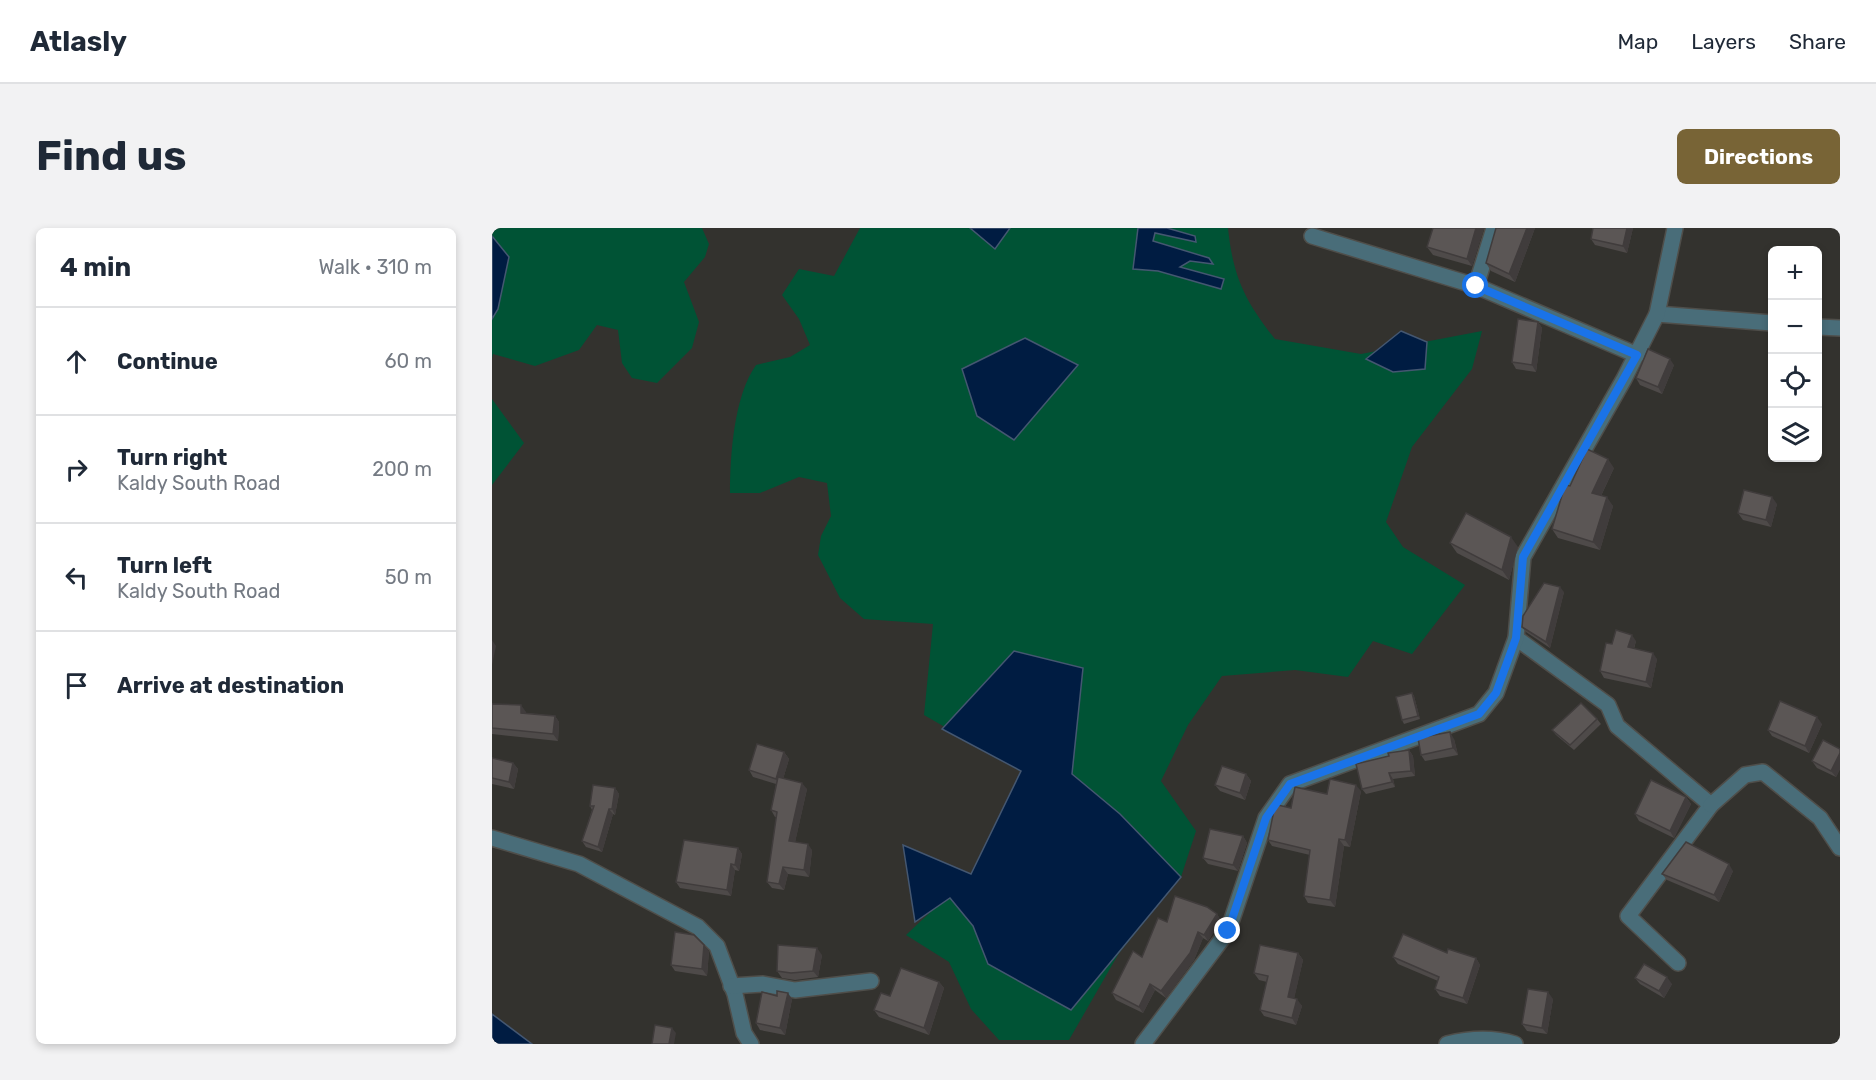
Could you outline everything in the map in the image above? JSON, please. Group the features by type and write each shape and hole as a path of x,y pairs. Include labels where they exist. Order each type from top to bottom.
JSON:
{"street":[{"path":"1476,286 1494,228"},
{"path":"1143,1044 1228,931 1266,818 1290,784 1479,714 1496,693 1516,638 1523,557 1637,355 1657,314 1676,228"},
{"path":"1312,236 1476,286 1637,355"},
{"path":"1657,314 1768,323"},
{"path":"1822,327 1840,328"},
{"path":"1516,638 1608,705 1617,726 1711,805"},
{"path":"1678,963 1628,916 1711,805 1745,775 1763,772 1820,818 1840,848"},
{"path":"492,838 579,864 698,927 717,946 744,1034 751,1044"},
{"path":"731,986 763,984 795,990 871,981"},
{"path":"1447,1044 1463,1040 1499,1038 1515,1044"}],"green space":[{"path":"492,228 702,228 709,244 705,257 684,282 699,322 692,348 657,383 632,378 622,363 618,330 597,325 579,350 535,366 493,354 492,358"},
{"path":"860,228 1228,228 1233,261 1242,288 1256,313 1275,339 1361,354 1482,331 1472,369 1412,447 1386,522 1403,547 1465,585 1412,654 1373,641 1348,677 1295,670 1222,676 1188,725 1161,781 1196,831 1181,877 1119,953 1069,1040 999,1040 971,1009 949,962 906,935 971,874 1021,771 924,715 933,624 864,619 840,598 818,555 821,536 831,516 827,483 799,477 760,493 730,493 731,461 738,409 756,365 790,357 810,345 799,319 782,295 799,269 834,276"},
{"path":"492,399 524,443 492,485"}],"water":[{"path":"970,228 1010,228 995,249"},
{"path":"1138,228 1167,228 1195,236 1196,242 1155,233 1153,241 1209,258 1213,264 1190,261 1180,267 1224,279 1221,289 1158,271 1133,269"},
{"path":"492,236 509,257 498,309 492,319"},
{"path":"1401,331 1427,342 1425,369 1393,372 1366,359"},
{"path":"1025,338 1078,365 1014,440 977,416 962,369"},
{"path":"1014,651 1083,668 1072,774 1120,814 1181,877 1071,1010 988,964 973,926 950,898 915,922 903,845 971,874 1021,771 942,729"},
{"path":"492,1014 532,1044 492,1044"}],"building":[{"path":"1433,228 1476,228 1467,259 1427,247"},
{"path":"1496,228 1527,228 1509,274 1486,263"},
{"path":"1593,228 1627,228 1623,246 1591,239"},
{"path":"1518,319 1538,322 1532,365 1512,362"},
{"path":"1648,349 1670,359 1658,387 1636,378"},
{"path":"1587,449 1608,459 1592,493 1607,497 1593,542 1552,529 1565,485 1570,486"},
{"path":"1744,490 1772,497 1766,520 1738,513"},
{"path":"1466,513 1511,537 1502,570 1450,543"},
{"path":"1544,583 1560,587 1546,642 1522,627 1523,616"},
{"path":"1616,630 1632,635 1628,647 1653,653 1646,682 1600,671 1606,643 1612,644"},
{"path":"1412,693 1418,716 1402,720 1396,697"},
{"path":"1780,701 1817,717 1805,746 1768,730"},
{"path":"1581,703 1597,719 1570,745 1552,730"},
{"path":"492,704 521,705 521,713 555,716 553,734 492,728"},
{"path":"1450,732 1453,748 1421,755 1418,738"},
{"path":"1823,740 1840,749 1831,771 1812,761"},
{"path":"757,744 784,752 776,779 749,770"},
{"path":"1409,750 1411,771 1389,773 1392,782 1362,789 1356,764 1389,756 1388,753"},
{"path":"492,758 513,763 509,782 492,778"},
{"path":"1222,766 1246,774 1240,793 1215,785"},
{"path":"778,777 802,783 789,841 808,844 804,870 783,867 779,884 767,882 777,812 771,810"},
{"path":"1330,779 1356,785 1345,840 1339,839 1330,900 1304,896 1310,850 1268,840 1274,810 1278,805 1291,808 1295,787 1327,794"},
{"path":"1651,780 1686,797 1670,831 1635,814"},
{"path":"593,785 615,788 612,809 609,809 598,847 582,841 594,806 590,806"},
{"path":"1210,829 1243,836 1233,865 1203,858"},
{"path":"684,840 738,848 735,865 731,864 727,890 676,882"},
{"path":"1686,842 1729,864 1714,895 1662,874"},
{"path":"1175,896 1207,907 1217,914 1204,935 1198,932 1190,953 1161,991 1150,984 1139,1007 1112,993 1133,951 1142,957 1158,918 1167,922"},
{"path":"675,932 694,935 704,945 702,969 671,965"},
{"path":"1403,934 1447,953 1448,949 1476,958 1463,998 1435,989 1439,977 1393,957"},
{"path":"778,945 817,948 813,971 791,973 777,971"},
{"path":"1260,945 1298,953 1288,997 1297,999 1292,1018 1260,1010 1268,976 1254,973"},
{"path":"1644,964 1667,977 1659,991 1635,978"},
{"path":"901,968 939,982 924,1028 874,1010 881,993 890,996"},
{"path":"1528,989 1548,992 1542,1028 1522,1024"},
{"path":"777,991 788,993 780,1028 756,1023 762,992 777,996"},
{"path":"655,1025 672,1028 669,1044 652,1044"}],"route":[{"path":"1228,931 1266,818 1277,799 1290,784 1479,714 1496,693 1516,638 1523,557 1637,355 1476,286"}]}
